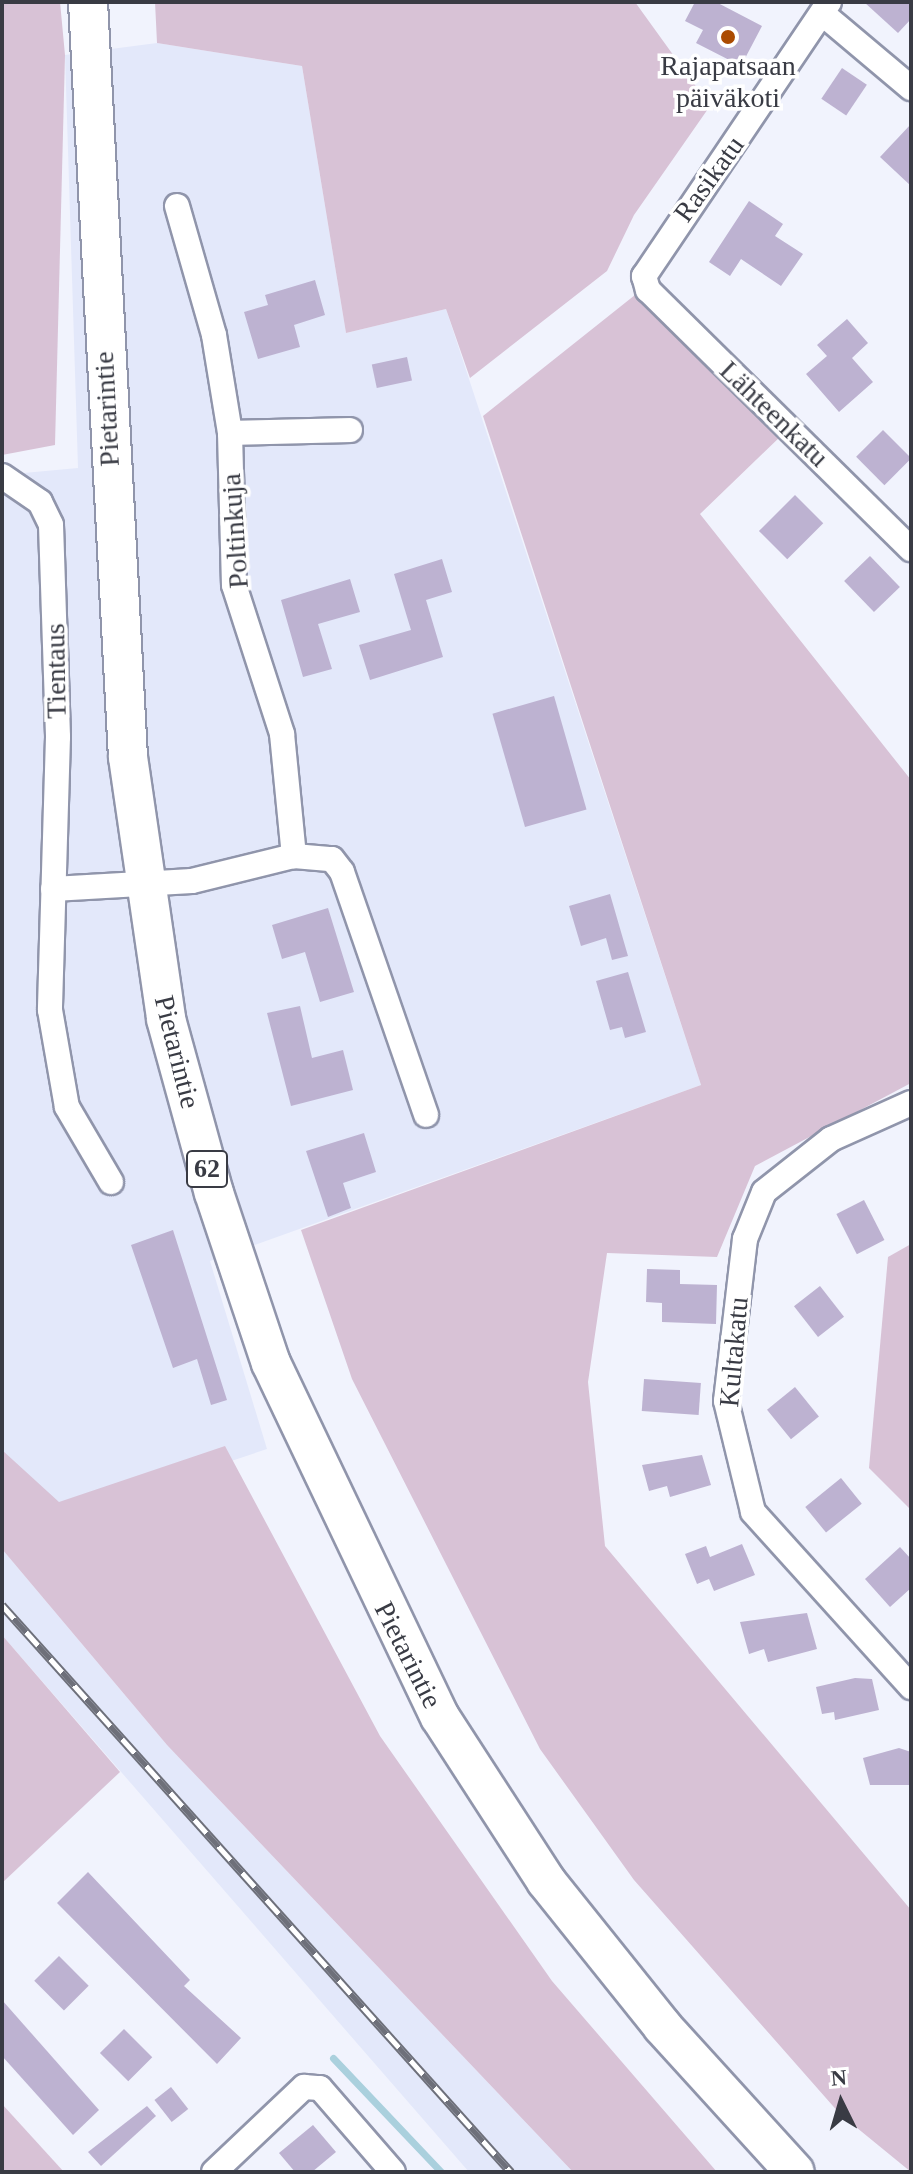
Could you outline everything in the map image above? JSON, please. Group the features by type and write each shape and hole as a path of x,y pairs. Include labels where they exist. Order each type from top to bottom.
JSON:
{"main road":[{"name":"Pietarintie","path":"88,2 128,757 166,1019 214,1193 271,1363 358,1558 440,1717 546,1881 662,2026 795,2172"}],"street":[{"path":"826,8 911,88"},
{"name":"Rasikatu","path":"644,276 826,8"},
{"name":"Poltinkuja","path":"177,206 214,335 230,433 234,585 282,734 294,856"},
{"name":"Lähteenkatu","path":"644,276 648,290 911,549"},
{"path":"230,433 350,430"},
{"name":"Tientaus","path":"2,476 40,502 51,525 53,889 50,1010 59,1078 111,1182"},
{"path":"53,889 146,885 294,856 332,859 342,872 426,1115"},
{"name":"Kultakatu","path":"911,1103 796,1160 764,1192 745,1239 728,1355 731,1444 753,1512 771,1539 911,1687"},
{"path":"214,2172 304,2087 320,2088 393,2172"}],"shaded area":[{"path":"2,2 60,2 65,55 55,445 2,455"},
{"path":"155,2 635,2 710,106 634,215 607,271 470,378 446,309 346,333 302,66 157,43"},
{"path":"157,43 302,66 346,333 446,309 701,1085 210,1261 267,1449 37,1526 2,1488 2,475 78,468 65,55"},
{"path":"640,291 783,434 700,514 911,780 911,1083 755,1166 717,1257 607,1253 588,1382 605,1546 911,1910 911,2172 840,2114 634,1880 540,1749 352,1379 301,1230 701,1085 483,416"},
{"path":"911,1244 911,1510 869,1468 888,1257"},
{"path":"225,1446 380,1736 552,1981 717,2172 573,2172 167,1745 2,1549 2,1450 59,1502"},
{"path":"2,1549 167,1745 573,2172 469,2172 2,1635"},
{"path":"2,1635 120,1772 2,1883"},
{"path":"2,2104 64,2172 2,2172"}],"building":[{"name":"Rajapatsaan päiväkoti","path":"695,2 716,2 762,26 741,66 696,43 703,30 685,21"},
{"path":"864,2 911,2 911,19 898,33"},
{"path":"842,68 867,85 846,115 821,99"},
{"path":"911,124 911,186 880,157"},
{"path":"749,201 783,224 775,236 803,254 781,286 741,259 730,276 709,262"},
{"path":"315,280 325,315 294,325 300,347 258,359 244,312 268,305 265,295"},
{"path":"847,319 868,343 852,358 873,382 839,412 806,374 827,356 817,345"},
{"path":"407,357 412,380 377,388 372,364"},
{"path":"883,430 911,458 884,485 856,457"},
{"path":"795,495 823,523 787,559 759,531"},
{"path":"870,556 900,587 874,612 844,581"},
{"path":"442,559 452,592 426,600 443,657 370,680 359,645 411,630 394,574"},
{"path":"350,579 360,612 318,624 332,669 303,677 281,600"},
{"path":"554,696 587,809 525,827 492,714"},
{"path":"610,894 628,956 612,960 606,938 581,946 569,906"},
{"path":"328,908 354,992 320,1002 305,952 282,959 272,925"},
{"path":"628,972 646,1032 625,1038 622,1027 610,1030 596,981"},
{"path":"300,1006 312,1058 343,1050 353,1090 291,1106 267,1013"},
{"path":"364,1133 376,1172 343,1183 351,1208 328,1217 306,1151"},
{"path":"864,1200 884,1240 857,1254 836,1214"},
{"path":"173,1230 227,1400 211,1405 197,1359 173,1368 131,1245"},
{"path":"647,1269 680,1270 680,1284 717,1285 716,1324 662,1322 662,1303 646,1302"},
{"path":"820,1286 844,1317 818,1337 794,1306"},
{"path":"644,1379 701,1383 699,1415 642,1411"},
{"path":"795,1387 819,1417 791,1439 767,1410"},
{"path":"702,1455 711,1485 670,1497 667,1486 649,1491 642,1465"},
{"path":"841,1478 862,1504 826,1533 805,1507"},
{"path":"742,1544 755,1575 714,1591 709,1579 697,1584 685,1554 706,1546 710,1557"},
{"path":"900,1547 911,1559 911,1588 890,1607 865,1579"},
{"path":"807,1613 817,1649 768,1662 764,1649 749,1654 740,1622"},
{"path":"855,1678 872,1679 879,1710 835,1720 834,1712 822,1714 816,1687"},
{"path":"899,1748 911,1752 911,1785 870,1785 863,1758"},
{"path":"88,1872 190,1980 184,1986 241,2038 217,2064 57,1903"},
{"path":"59,1956 89,1986 64,2010 34,1981"},
{"path":"2,2000 99,2110 73,2135 2,2056"},
{"path":"124,2029 152,2057 128,2081 100,2053"},
{"path":"171,2087 188,2109 172,2122 154,2100"},
{"path":"147,2106 156,2116 101,2166 88,2152"},
{"path":"313,2125 336,2152 312,2172 295,2172 279,2153"}],"waterway":[{"path":"333,2058 441,2172"}],"railway":[{"path":"2,1605 511,2172"}],"place":[{"name":"Rajapatsaan päiväkoti","path":"728,37"}]}
